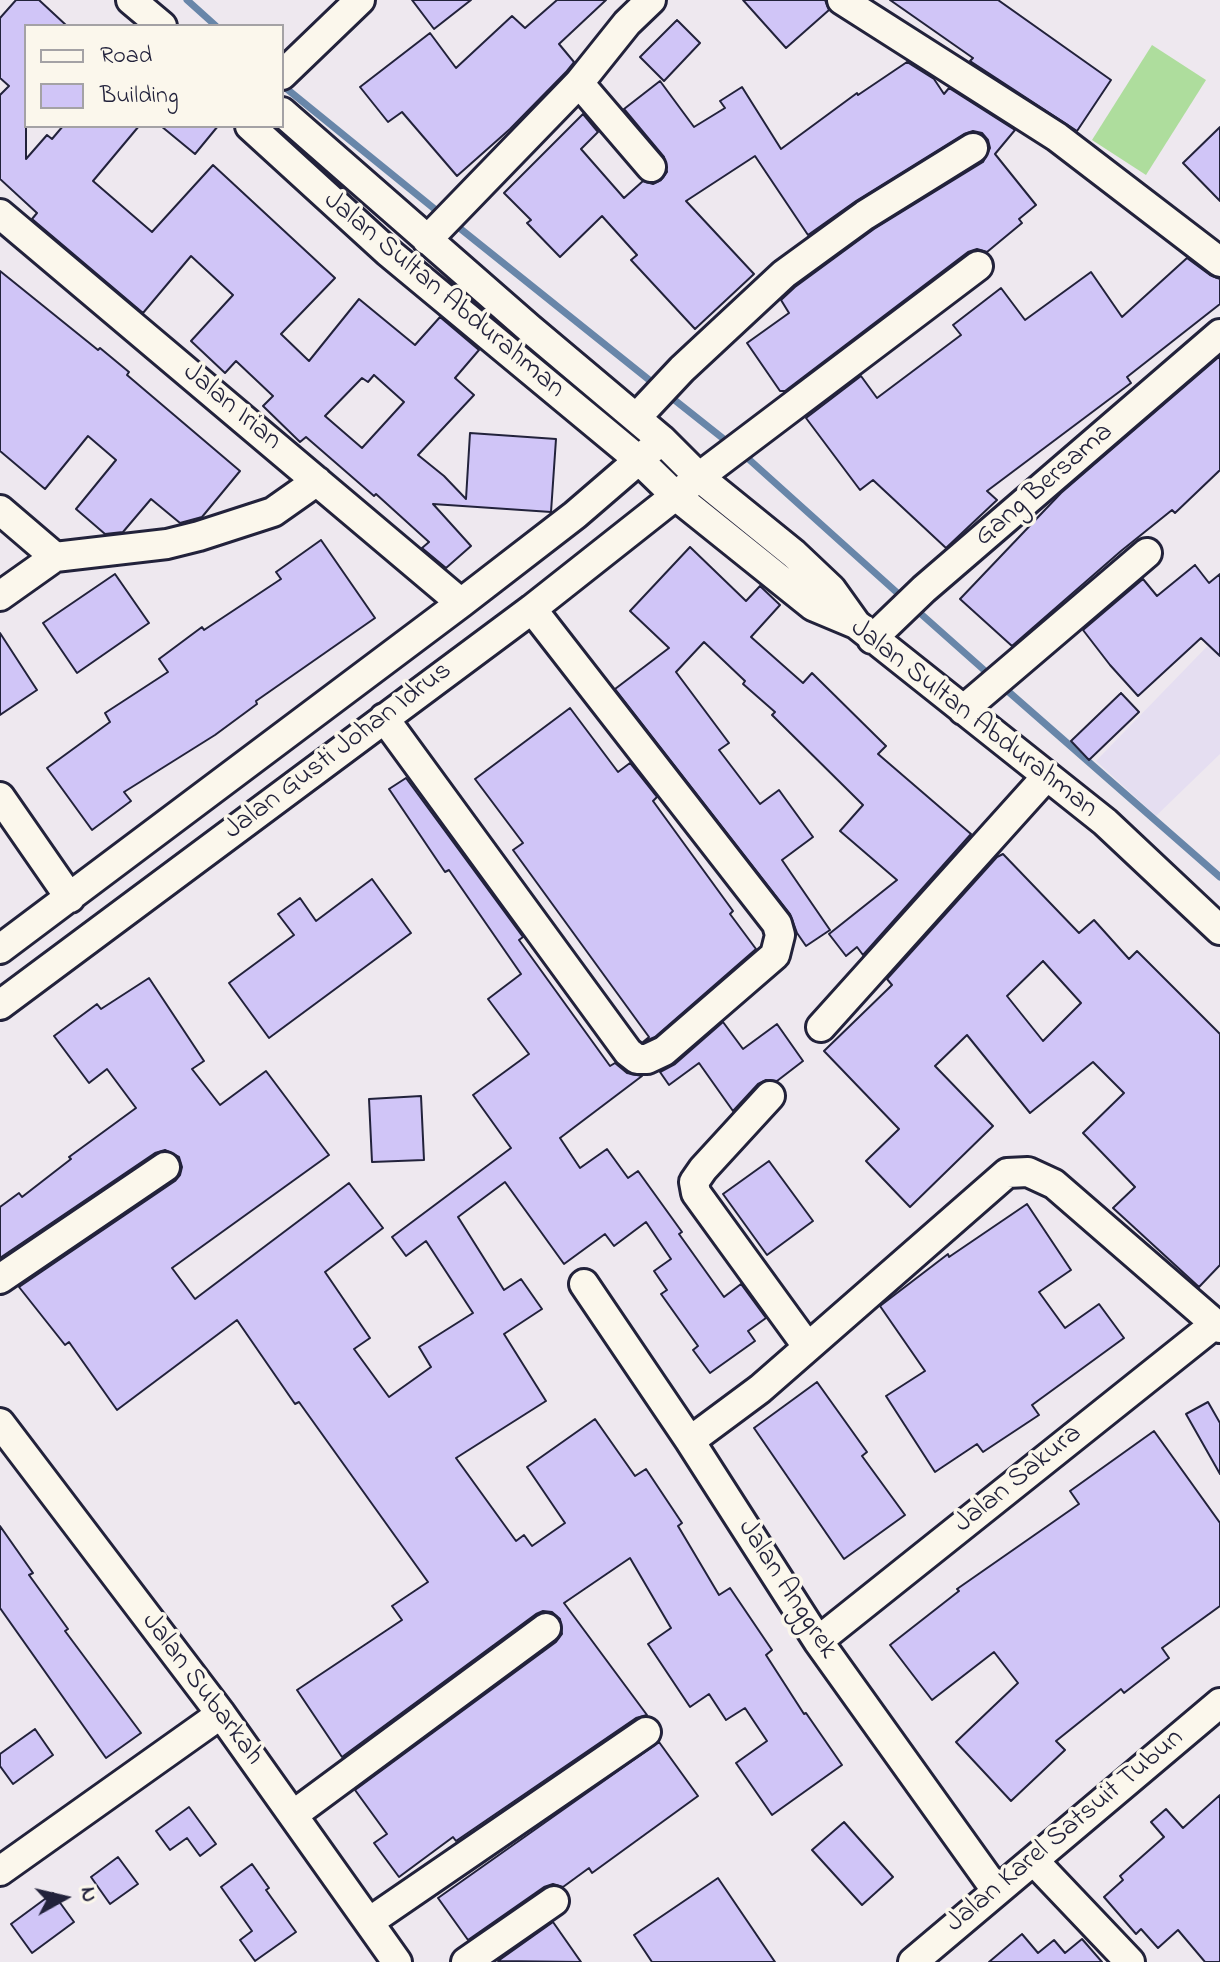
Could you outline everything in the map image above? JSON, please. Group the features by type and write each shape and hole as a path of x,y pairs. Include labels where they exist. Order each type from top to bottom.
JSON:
{"street":[{"path":"131,0 160,24"},
{"path":"284,73 360,0"},
{"path":"428,239 579,83 627,23 651,0"},
{"path":"842,0 1057,137 1220,262"},
{"path":"579,83 651,167"},
{"path":"284,114 428,239 642,411 662,440 700,476 831,589 864,632"},
{"name":"Jalan Sultan Abdurahman","path":"252,128 388,252 640,461 676,496 813,606 864,632 1105,822 1220,930"},
{"path":"642,411 682,369 784,274 865,215 973,148"},
{"name":"Jalan Irian","path":"0,214 461,603"},
{"path":"700,476 978,266"},
{"name":"Gang Bersama","path":"864,632 894,617 1220,334"},
{"name":"Jalan Gusti Johan Idrus","path":"0,949 461,603 640,461 662,440"},
{"name":"Jalan Gusti Johan Idrus","path":"0,1005 532,609 700,476"},
{"path":"0,596 55,557 167,544 199,536 273,512 317,481"},
{"path":"0,510 55,557"},
{"path":"963,710 1147,553"},
{"path":"384,718 628,1052 637,1059 647,1059 664,1051 768,963 778,947 780,935 777,924 532,609"},
{"path":"821,1027 1046,777"},
{"path":"214,791 240,825"},
{"path":"0,797 70,898"},
{"path":"770,1096 694,1182 696,1193 807,1346"},
{"path":"0,1279 165,1167"},
{"path":"690,1441 760,1389 1007,1173 1028,1172 1054,1184 1217,1326"},
{"name":"Jalan Anggrek","path":"584,1284 690,1441 818,1641 996,1890"},
{"name":"Jalan Sakura","path":"818,1641 1217,1326"},
{"name":"Jalan Subarkah","path":"0,1423 221,1714 397,1962"},
{"path":"293,1815 546,1628"},
{"name":"Jalan Karel Satsuit Tubun","path":"913,1962 1220,1703"},
{"path":"0,1871 221,1714"},
{"path":"369,1922 646,1732"},
{"path":"1034,1861 1130,1962"},
{"path":"466,1962 554,1901"}],"shaded area":[{"path":"1220,633 1220,754 1156,816 1096,761"}],"green space":[{"path":"1152,45 1206,80 1146,175 1092,140"}],"building":[{"path":"16,0 39,0 65,24 24,24 26,159 47,135 52,139 61,128 137,128 93,181 152,232 213,165 335,278 281,334 309,361 359,299 415,345 440,317 479,350 455,378 474,395 418,455 466,499 470,433 556,439 551,512 433,504 471,546 446,568 422,548 429,542 376,494 374,496 306,437 300,442 263,406 273,396 236,361 225,373 191,341 233,295 191,256 143,313 32,219 37,213 0,179 0,95 9,86 0,78 0,18","holes":["374,375 404,402 362,448 325,416 362,378 368,382"]},
{"path":"412,0 471,0 434,29"},
{"path":"557,0 606,0 559,44 574,62 566,72 510,129 457,176 402,112 388,122 360,87 430,33 456,68 512,16 525,28"},
{"path":"743,0 825,0 829,10 786,48"},
{"path":"890,0 998,0 1111,80 1077,131 970,61 973,58"},
{"path":"677,20 700,43 664,81 640,57"},
{"path":"907,62 934,79 944,94 949,88 1015,130 995,154 1036,205 1019,219 1022,223 987,252 977,249 968,252 785,391 780,391 747,343 789,313 781,300 795,287 874,229 983,162 990,148 982,133 973,131 964,134 856,201 808,235 755,156 686,201 754,274 695,329 631,260 637,255 602,216 560,257 527,223 531,220 504,193 583,114 598,132 581,149 624,198 643,181 653,184 661,180 667,172 664,157 624,109 660,81 694,127 725,108 720,101 742,87 781,149 857,93"},
{"path":"1220,127 1220,201 1183,163"},
{"path":"163,128 216,128 195,154"},
{"path":"1187,258 1220,279 1220,304 1127,377 1131,383 987,491 997,500 946,548 873,480 860,490 806,418 861,376 877,398 961,335 953,325 1001,288 1025,320 1091,272 1122,317"},
{"path":"0,271 129,372 127,375 240,471 202,517 180,523 151,499 123,532 105,534 76,509 116,460 88,436 45,489 0,451"},
{"path":"1220,356 1220,470 1175,513 1172,510 1121,551 1012,646 960,599 1061,493"},
{"path":"321,540 375,618 256,701 257,704 215,735 124,792 131,801 92,830 47,768 110,722 105,713 168,672 159,659 202,627 204,630 281,579 276,572"},
{"path":"690,547 746,601 760,586 780,605 751,637 803,683 812,673 886,746 878,754 971,834 863,955 857,947 846,956 829,934 897,880 840,831 863,805 704,642 676,672 729,743 719,750 760,804 779,790 813,837 782,860 830,930 806,946 790,914 615,689 669,648 630,611"},
{"path":"1195,565 1209,583 1220,574 1220,656 1201,638 1138,696 1083,630 1143,579 1157,596"},
{"path":"115,574 149,623 77,673 43,623"},
{"path":"0,633 37,690 0,715"},
{"path":"1121,693 1139,712 1089,760 1071,741"},
{"path":"570,708 618,772 630,763 657,797 653,801 733,911 730,914 756,949 655,1037 643,1042 649,1037 513,850 523,843 475,779"},
{"path":"406,778 523,937 519,940 610,1066 615,1063 627,1073 642,1076 560,1138 580,1168 607,1149 628,1178 638,1171 724,1297 741,1284 766,1318 748,1331 755,1341 710,1373 693,1350 698,1346 661,1294 667,1290 654,1271 671,1259 646,1222 614,1246 605,1234 564,1264 505,1182 458,1217 504,1290 521,1279 542,1309 504,1334 546,1401 456,1458 516,1541 524,1535 532,1546 565,1523 527,1467 595,1419 635,1476 646,1469 682,1523 678,1526 719,1595 730,1588 772,1650 766,1655 842,1765 772,1815 736,1763 767,1741 745,1708 726,1720 709,1694 690,1707 648,1644 671,1628 630,1558 564,1603 647,1715 636,1718 456,1841 453,1837 399,1877 374,1843 387,1834 355,1790 556,1642 562,1634 560,1619 552,1612 536,1614 342,1757 297,1690 402,1620 392,1606 428,1582 299,1402 295,1404 237,1320 117,1410 69,1342 65,1345 19,1287 175,1181 182,1167 179,1157 165,1150 155,1153 0,1258 0,1207 19,1193 22,1197 71,1159 69,1157 136,1108 107,1069 89,1083 54,1036 97,1004 101,1009 149,978 204,1061 192,1069 220,1105 266,1071 329,1155 172,1268 195,1299 349,1183 383,1228 325,1272 370,1338 354,1349 389,1397 431,1367 419,1347 473,1313 426,1241 406,1256 392,1237 511,1148 473,1095 529,1054 488,999 521,974 449,870 445,872 389,789"},
{"path":"1003,854 1079,933 1094,920 1129,959 1137,951 1220,1034 1220,1265 1199,1287 1113,1208 1135,1187 1083,1133 1124,1093 1093,1062 1030,1113 967,1035 935,1066 993,1126 910,1207 866,1161 899,1129 824,1051 892,985 887,979","holes":["1043,961 1081,1003 1043,1041 1007,996"]},
{"path":"372,879 411,933 269,1038 229,983 294,935 278,914 300,898 316,921"},
{"path":"723,1022 743,1049 777,1024 803,1061 777,1081 766,1080 758,1084 733,1111 699,1063 669,1085 660,1072 675,1064"},
{"path":"421,1096 424,1160 372,1162 369,1099"},
{"path":"769,1161 813,1221 767,1255 723,1194"},
{"path":"1027,1204 1071,1270 1039,1292 1065,1328 1099,1304 1124,1338 1032,1405 1039,1415 983,1452 977,1444 935,1472 886,1396 925,1371 880,1306 948,1254 949,1257"},
{"path":"817,1382 867,1452 862,1456 905,1515 844,1559 754,1428"},
{"path":"1208,1402 1220,1423 1220,1474 1186,1414"},
{"path":"1154,1431 1220,1523 1220,1606 1162,1648 1169,1658 1124,1693 1121,1689 1056,1741 1065,1750 1011,1801 956,1742 1018,1683 994,1652 932,1700 890,1645 959,1591 957,1589 1079,1504 1070,1491"},
{"path":"0,1526 33,1573 29,1575 68,1629 65,1631 141,1733 106,1758 0,1608"},
{"path":"35,1729 53,1755 13,1784 0,1766 0,1754"},
{"path":"659,1742 698,1796 592,1873 589,1868 563,1887 553,1884 544,1887 468,1940 438,1898"},
{"path":"1220,1795 1220,1962 1205,1962 1178,1930 1158,1948 1141,1929 1136,1934 1104,1897 1123,1880 1120,1876 1164,1837 1151,1822 1166,1809 1183,1828"},
{"path":"189,1807 216,1844 200,1856 187,1838 170,1850 156,1831"},
{"path":"844,1822 893,1877 862,1905 812,1850"},
{"path":"118,1857 138,1884 110,1904 91,1877"},
{"path":"252,1864 296,1932 255,1961 240,1940 252,1931 221,1887"},
{"path":"718,1878 775,1962 652,1962 634,1935"},
{"path":"53,1893 74,1922 32,1953 11,1924"},
{"path":"553,1922 581,1962 498,1961"},
{"path":"1022,1934 1038,1953 1054,1940 1065,1953 1082,1939 1102,1962 989,1962"}],"waterway":[{"path":"187,0 214,24"},
{"path":"284,87 442,215"},
{"path":"452,222 658,387"},
{"path":"667,394 730,444"},
{"path":"743,454 903,598"},
{"path":"912,606 993,678"},
{"path":"1002,686 1220,877"}]}
